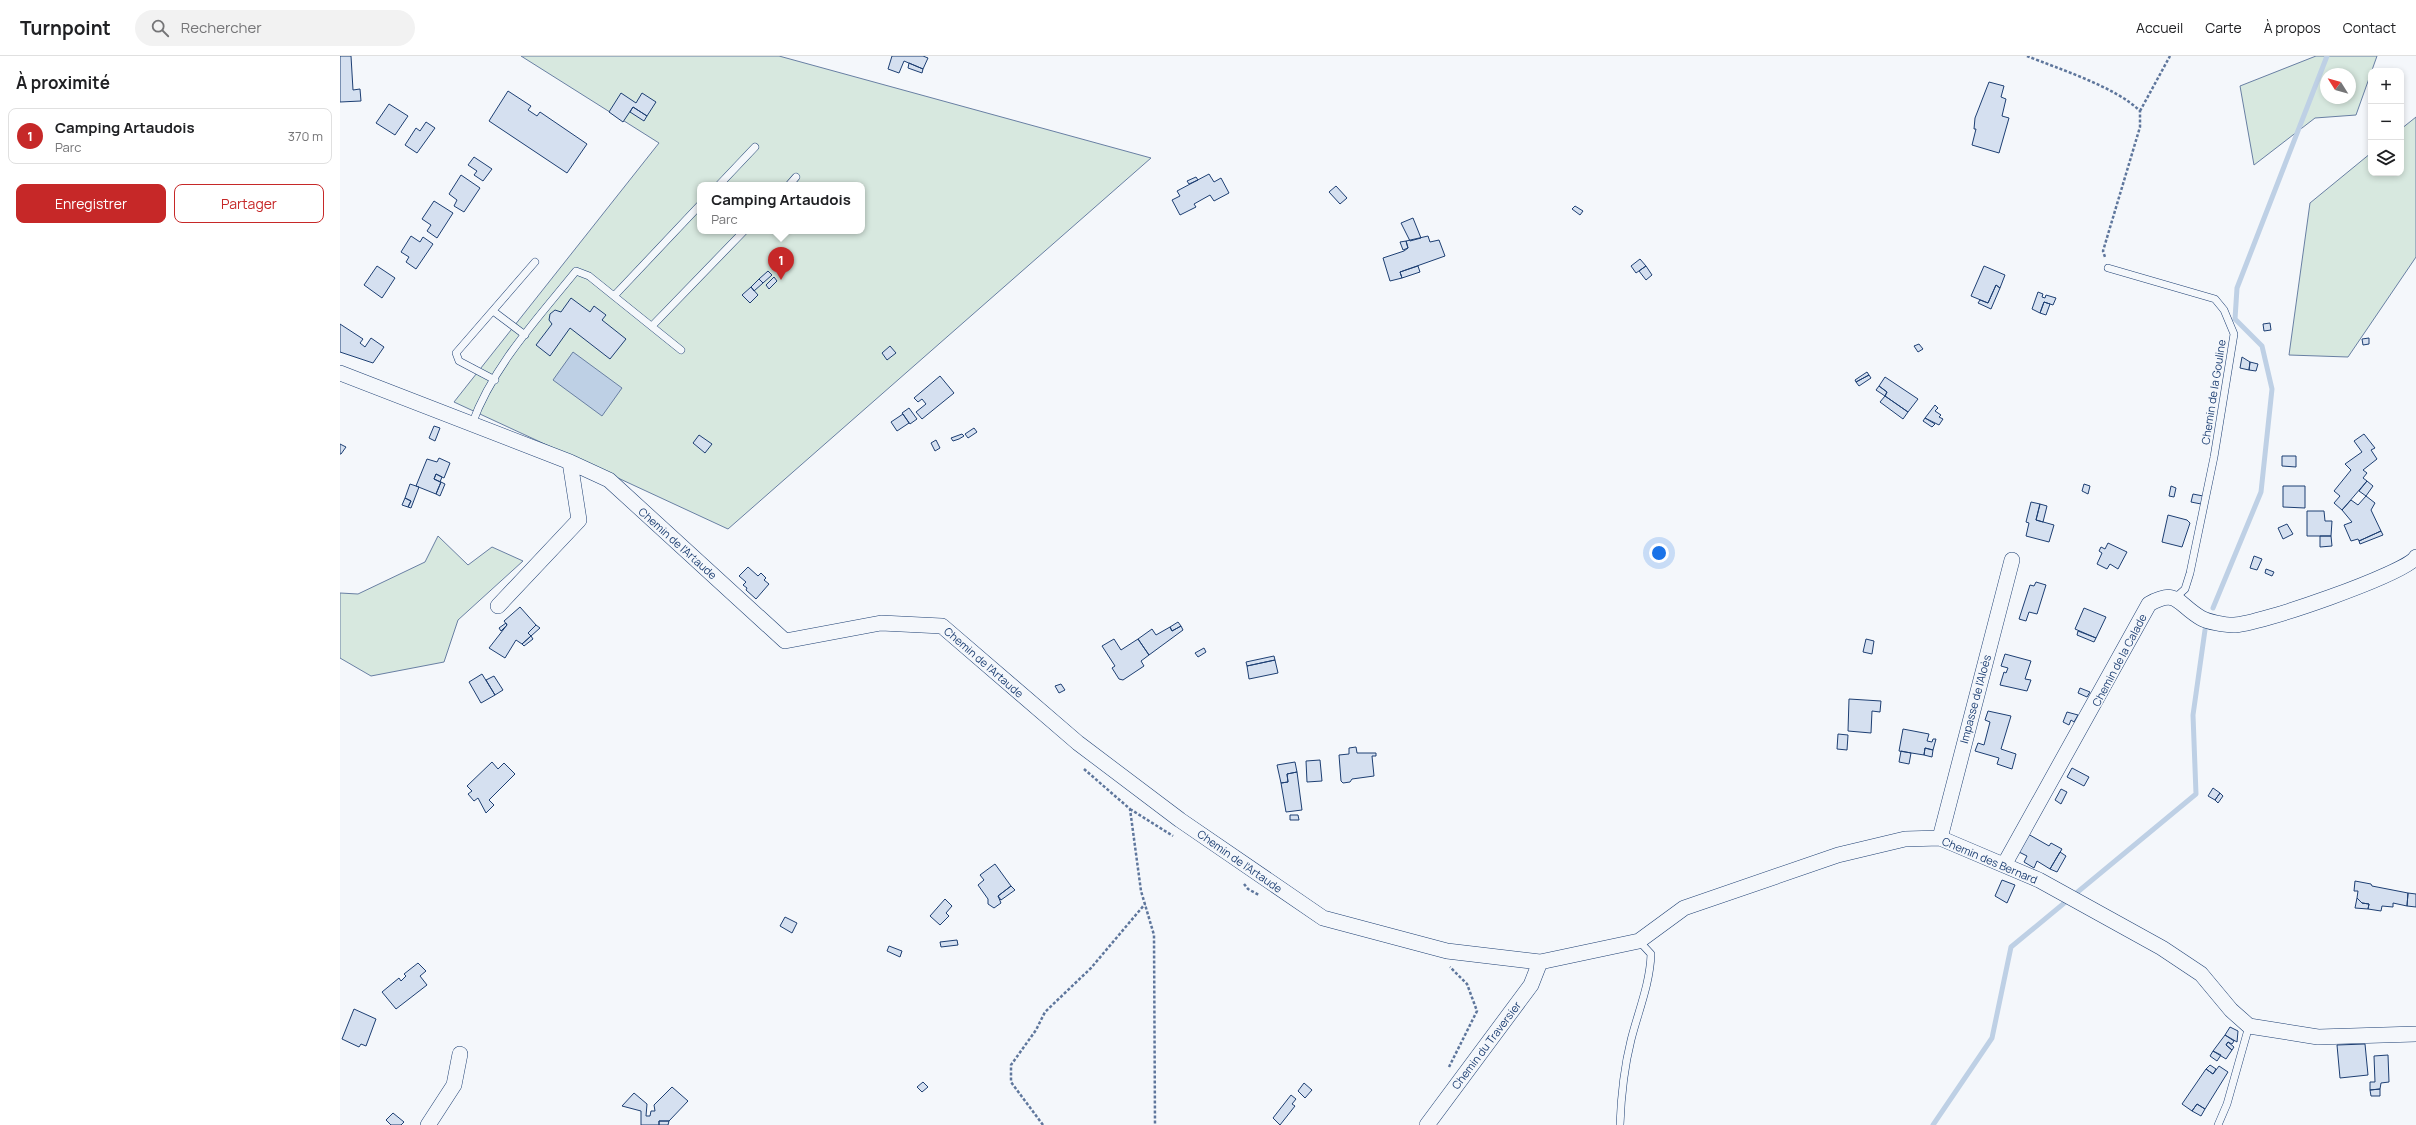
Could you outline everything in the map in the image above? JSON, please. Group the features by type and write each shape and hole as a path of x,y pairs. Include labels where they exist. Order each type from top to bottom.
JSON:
{"street":[{"name":"Chemin de l'Artaude","path":"340,373 570,462 608,480 785,641 881,623 942,626 1078,743 1180,820 1323,918 1447,951 1540,962"},
{"path":"498,606 579,520 570,462"},
{"path":"2175,598 2202,618 2234,625 2297,608 2358,587 2406,566 2416,556"},
{"name":"Impasse de l'Aloès","path":"1940,838 2012,560"},
{"name":"Chemin de la Calade","path":"2004,865 2149,604 2163,596 2175,598"},
{"name":"Chemin des Bernard","path":"1540,962 1638,941 1684,908 1838,856 1905,839 1940,838 2004,865 2060,892 2162,948 2201,974 2231,1010 2249,1026"},
{"name":"Chemin du Traversier","path":"1427,1125 1531,985 1540,962"},
{"path":"2249,1026 2318,1037 2416,1034"},
{"path":"428,1125 454,1084 460,1054"}],"lane":[{"path":"722,182 755,147"},
{"path":"792,182 796,177"},
{"path":"614,296 697,208"},
{"path":"652,326 741,234"},
{"path":"495,380 459,361 456,358 456,353 535,262"},
{"name":"Chemin de la Gouline","path":"2108,268 2215,299 2224,310 2234,334 2214,457 2190,573 2185,589 2175,598"},
{"path":"472,424 477,411 495,380 525,335 576,271 589,276 681,350"},
{"path":"493,311 525,335"},
{"path":"1620,1125 1621,1105 1631,1042 1650,969 1651,954 1638,941"},
{"path":"2218,1125 2227,1104 2249,1026"}],"path":[{"path":"2027,56 2091,83 2132,103 2140,111"},
{"path":"2108,268 2103,251 2140,127 2140,111 2170,56"},
{"path":"1082,768 1130,809 1177,839"},
{"path":"1130,809 1145,904 1154,935 1155,1125"},
{"path":"1239,878 1248,889 1261,896"},
{"path":"1043,1125 1010,1082 1011,1065 1036,1030 1045,1012 1091,968 1145,904"},
{"path":"1446,1071 1477,1011 1467,984 1449,966"}],"shaded area":[{"path":"521,56 779,56 1151,158 728,529 454,402 659,143"},
{"path":"2316,56 2377,56 2373,68 2368,68 2368,81 2356,115 2315,118 2254,165 2240,86"},
{"path":"2416,117 2416,257 2348,357 2289,355 2310,203 2368,155 2368,176 2404,176 2404,127"},
{"path":"438,536 468,565 492,547 523,561 458,620 444,662 371,676 340,658 340,593 358,594 425,562"}],"water":[{"path":"573,352 622,388 602,416 553,380"}],"building":[{"path":"340,56 351,56 353,90 360,89 361,101 340,102"},
{"path":"892,56 923,56 928,58 923,69 904,61 899,73 888,69"},
{"path":"909,63 923,69 922,73 908,68"},
{"path":"1989,82 2004,86 2001,97 2006,99 2002,116 2009,118 1999,153 1972,145 1976,129 1974,129 1975,118"},
{"path":"508,91 531,106 528,110 537,116 540,112 587,144 567,173 489,121"},
{"path":"621,93 636,103 642,93 656,102 647,116 633,107 623,122 609,112"},
{"path":"389,104 408,116 395,135 376,123"},
{"path":"633,107 647,116 644,121 630,112"},
{"path":"426,122 435,128 417,153 405,145 416,128 420,131"},
{"path":"474,157 492,169 483,181 474,175 477,171 468,165"},
{"path":"1209,174 1214,182 1221,178 1229,193 1214,201 1210,195 1194,204 1196,207 1180,215 1172,200 1180,196 1177,191"},
{"path":"461,175 480,188 464,212 454,206 457,200 449,194"},
{"path":"1196,177 1198,180 1189,184 1187,181"},
{"path":"1336,186 1347,198 1340,204 1329,192"},
{"path":"434,201 453,213 437,238 427,231 431,225 422,219"},
{"path":"1575,206 1583,211 1580,215 1572,209"},
{"path":"1413,218 1421,238 1410,241 1401,223"},
{"path":"411,236 420,242 423,237 433,244 416,269 406,262 409,257 401,252"},
{"path":"1428,236 1430,242 1439,240 1445,256 1400,272 1402,278 1390,281 1383,258 1404,251 1408,248 1406,241"},
{"path":"1406,241 1408,248 1403,250 1400,242"},
{"path":"1640,259 1646,266 1636,273 1631,266"},
{"path":"377,266 395,278 382,298 364,285"},
{"path":"1418,266 1420,272 1402,278 1400,272"},
{"path":"1646,266 1652,275 1646,280 1639,271"},
{"path":"1984,266 2005,275 2000,288 1996,285 1988,303 1971,296"},
{"path":"768,271 772,275 763,283 759,279"},
{"path":"774,277 777,281 769,289 766,285"},
{"path":"759,279 763,283 754,291 751,287"},
{"path":"1996,285 2000,288 1991,309 1978,303 1980,300 1988,303"},
{"path":"751,287 758,295 750,303 742,295"},
{"path":"2038,292 2043,294 2042,297 2045,298 2046,295 2056,298 2053,305 2044,302 2040,313 2032,309"},
{"path":"571,298 590,312 594,306 606,315 602,320 626,339 610,359 570,328 550,356 536,345 552,324 549,320 550,314 555,310 561,312"},
{"path":"2044,302 2050,304 2046,315 2040,313"},
{"path":"2270,323 2271,330 2264,331 2263,324"},
{"path":"340,324 363,339 360,343 365,347 371,338 384,347 373,363 340,352"},
{"path":"2369,338 2369,344 2363,345 2362,339"},
{"path":"1919,344 1923,349 1918,352 1914,346"},
{"path":"890,346 896,353 887,360 882,353"},
{"path":"2242,357 2250,362 2249,370 2240,368"},
{"path":"2250,362 2258,364 2256,371 2249,370"},
{"path":"1867,372 1869,375 1856,382 1855,380"},
{"path":"1869,375 1871,378 1859,386 1856,382"},
{"path":"940,376 954,393 922,419 916,412 926,404 922,399 918,402 914,398"},
{"path":"1885,377 1918,399 1908,412 1885,396 1887,392 1879,386"},
{"path":"1879,386 1887,392 1885,396 1876,390"},
{"path":"1885,396 1908,412 1903,419 1880,402"},
{"path":"1935,405 1938,408 1935,411 1941,415 1939,417 1943,419 1939,425 1925,418"},
{"path":"909,408 917,419 910,424 902,413"},
{"path":"903,414 909,423 897,431 891,422"},
{"path":"1925,418 1935,424 1932,427 1923,421"},
{"path":"434,426 440,428 435,441 429,438"},
{"path":"974,428 977,432 968,438 965,434"},
{"path":"962,434 964,436 959,439 953,441 951,438"},
{"path":"2364,434 2375,448 2371,450 2377,459 2363,470 2367,473 2363,478 2367,481 2342,510 2334,503 2340,496 2334,491 2351,470 2345,464 2362,452 2354,441"},
{"path":"699,435 712,444 705,453 693,443"},
{"path":"936,440 940,448 935,451 931,443"},
{"path":"340,444 346,447 341,454 340,454"},
{"path":"2282,456 2296,456 2296,467 2282,466"},
{"path":"439,458 450,463 444,478 436,474 434,479 441,482 436,494 416,486 427,459 437,462"},
{"path":"436,474 442,477 440,482 434,479"},
{"path":"2367,481 2373,486 2366,496 2359,491"},
{"path":"441,482 445,484 440,496 436,494"},
{"path":"410,484 419,487 411,508 408,507 411,501 405,498"},
{"path":"2084,484 2090,486 2088,494 2082,491"},
{"path":"2171,486 2176,488 2174,497 2169,496"},
{"path":"2283,486 2305,486 2305,508 2283,507"},
{"path":"2193,494 2203,496 2201,504 2191,502"},
{"path":"2366,496 2375,503 2371,510 2381,531 2359,541 2358,539 2351,541 2344,525 2352,522 2342,510 2351,500 2358,505"},
{"path":"405,498 411,501 408,507 402,505"},
{"path":"2031,502 2040,504 2036,520 2054,525 2049,542 2026,536 2029,523 2026,522"},
{"path":"2040,504 2047,506 2043,522 2036,520"},
{"path":"2307,511 2324,511 2325,521 2332,521 2331,536 2307,536"},
{"path":"2168,515 2187,520 2190,523 2182,547 2162,542"},
{"path":"2287,524 2293,534 2283,539 2278,528"},
{"path":"2381,531 2383,535 2360,544 2359,541"},
{"path":"2320,536 2331,536 2332,546 2320,547"},
{"path":"2108,543 2127,552 2118,569 2110,564 2107,569 2097,564 2102,553 2099,551 2101,547 2105,549"},
{"path":"2254,556 2262,559 2257,570 2250,568"},
{"path":"748,567 758,576 761,573 766,578 764,580 769,584 756,599 746,590 747,588 743,585 746,582 739,576"},
{"path":"2266,569 2274,572 2272,576 2265,573"},
{"path":"2036,582 2046,585 2037,614 2029,612 2026,621 2019,619 2030,585 2034,586"},
{"path":"520,607 536,625 528,633 531,636 522,644 516,640 505,658 489,648 507,625 504,621"},
{"path":"2084,608 2106,617 2096,638 2075,629"},
{"path":"1178,622 1181,626 1172,631 1170,627"},
{"path":"506,623 507,625 501,631 499,628"},
{"path":"536,625 540,628 531,636 528,633"},
{"path":"1181,626 1183,630 1149,655 1138,639 1152,629 1156,635 1170,627 1172,631"},
{"path":"2078,631 2096,638 2094,642 2077,635"},
{"path":"531,636 533,639 524,646 522,644"},
{"path":"1114,639 1121,650 1138,639 1149,655 1141,661 1144,666 1123,680 1119,679 1112,668 1115,666 1102,646"},
{"path":"1866,639 1874,641 1872,654 1863,652"},
{"path":"1204,648 1206,652 1198,657 1195,653"},
{"path":"2005,654 2031,661 2025,679 2031,680 2027,691 2000,685 2004,672 2006,673 2008,668 2001,666"},
{"path":"1274,656 1275,660 1247,666 1246,662"},
{"path":"1275,660 1278,673 1249,679 1247,666"},
{"path":"482,674 495,695 481,703 469,682"},
{"path":"494,676 503,690 495,695 486,680"},
{"path":"1061,684 1065,690 1059,693 1055,686"},
{"path":"2080,688 2090,692 2087,697 2078,693"},
{"path":"1849,699 1881,701 1880,712 1872,711 1871,733 1848,731"},
{"path":"1988,711 2011,716 2001,749 2016,754 2012,769 1997,764 1999,758 1975,751 1978,743 1984,745 1990,722 1985,720"},
{"path":"2067,712 2078,715 2074,722 2071,720 2069,725 2063,722"},
{"path":"1903,729 1929,734 1927,741 1932,742 1933,739 1936,739 1933,750 1925,748 1924,755 1899,751"},
{"path":"1838,734 1848,735 1847,750 1837,749"},
{"path":"1356,747 1357,753 1376,753 1376,756 1372,756 1374,776 1352,779 1350,782 1343,783 1341,781 1339,755 1349,754 1349,748"},
{"path":"1925,748 1933,750 1932,757 1924,755"},
{"path":"1901,751 1911,753 1909,764 1899,762"},
{"path":"1320,760 1322,781 1307,782 1306,761"},
{"path":"492,762 498,769 504,763 515,774 489,800 494,805 486,813 478,798 474,801 468,794 472,791 467,786"},
{"path":"1295,762 1297,772 1287,774 1288,782 1281,783 1277,765"},
{"path":"2072,768 2089,777 2084,786 2067,777"},
{"path":"1297,772 1302,810 1286,812 1281,783 1288,782 1287,774"},
{"path":"2213,788 2220,793 2215,800 2208,796"},
{"path":"2061,789 2067,792 2061,804 2055,800"},
{"path":"2220,793 2223,796 2218,803 2215,800"},
{"path":"1290,815 1298,815 1299,820 1290,820"},
{"path":"2028,834 2049,846 2051,843 2062,849 2050,869 2037,861 2034,868 2024,862 2027,856 2019,852"},
{"path":"2060,852 2066,856 2057,872 2050,869"},
{"path":"995,864 1011,886 998,896 1001,903 994,908 988,904 988,899 978,885 984,880 980,875"},
{"path":"2002,880 2015,885 2007,903 1995,896"},
{"path":"2355,881 2408,893 2407,906 2393,903 2393,907 2382,906 2381,911 2368,909 2369,904 2362,903 2357,898 2358,891 2354,891"},
{"path":"1011,886 1015,890 1001,900 998,896"},
{"path":"2408,893 2416,894 2416,907 2407,906"},
{"path":"2357,898 2362,903 2369,904 2368,909 2355,908"},
{"path":"945,899 952,906 946,913 949,916 940,925 930,916"},
{"path":"785,917 797,923 792,933 780,926"},
{"path":"957,940 958,945 941,947 940,942"},
{"path":"889,946 902,951 900,957 887,951"},
{"path":"418,963 426,971 420,976 427,985 396,1009 382,992 399,978 401,981 406,976 404,974"},
{"path":"354,1009 376,1019 366,1046 361,1044 359,1047 342,1039"},
{"path":"2230,1027 2238,1031 2237,1042 2225,1035"},
{"path":"2225,1035 2234,1041 2232,1044 2228,1042 2226,1045 2232,1050 2226,1059 2213,1051"},
{"path":"2228,1042 2234,1047 2232,1050 2226,1045"},
{"path":"2365,1044 2368,1075 2340,1078 2337,1045"},
{"path":"2213,1051 2221,1055 2217,1061 2210,1056"},
{"path":"2388,1055 2389,1082 2381,1083 2380,1089 2370,1090 2370,1082 2375,1082 2374,1056"},
{"path":"2210,1065 2216,1069 2213,1074 2206,1069"},
{"path":"2219,1066 2228,1072 2205,1109 2197,1104 2192,1111 2182,1104 2206,1069 2213,1074"},
{"path":"923,1082 928,1087 922,1092 917,1087"},
{"path":"1304,1083 1312,1090 1305,1098 1298,1091"},
{"path":"672,1087 688,1101 669,1121 659,1121 659,1125 641,1125 641,1111 622,1106 634,1093 647,1104 646,1116 650,1116 651,1111 655,1111 654,1105"},
{"path":"2380,1089 2380,1096 2371,1096 2370,1090"},
{"path":"1291,1095 1296,1099 1292,1104 1295,1106 1280,1125 1273,1118"},
{"path":"2197,1104 2205,1109 2201,1116 2192,1111"},
{"path":"393,1113 404,1122 401,1125 391,1125 386,1120"},
{"path":"659,1121 669,1121 668,1125 659,1125"}],"waterway":[{"path":"2213,608 2261,492 2272,389 2262,346 2235,319 2237,288 2327,56"},
{"path":"1933,1125 1992,1038 2011,947 2196,794 2193,715 2205,630"}],"place":[{"name":"Camping Artaudois","path":"781,280"}]}
